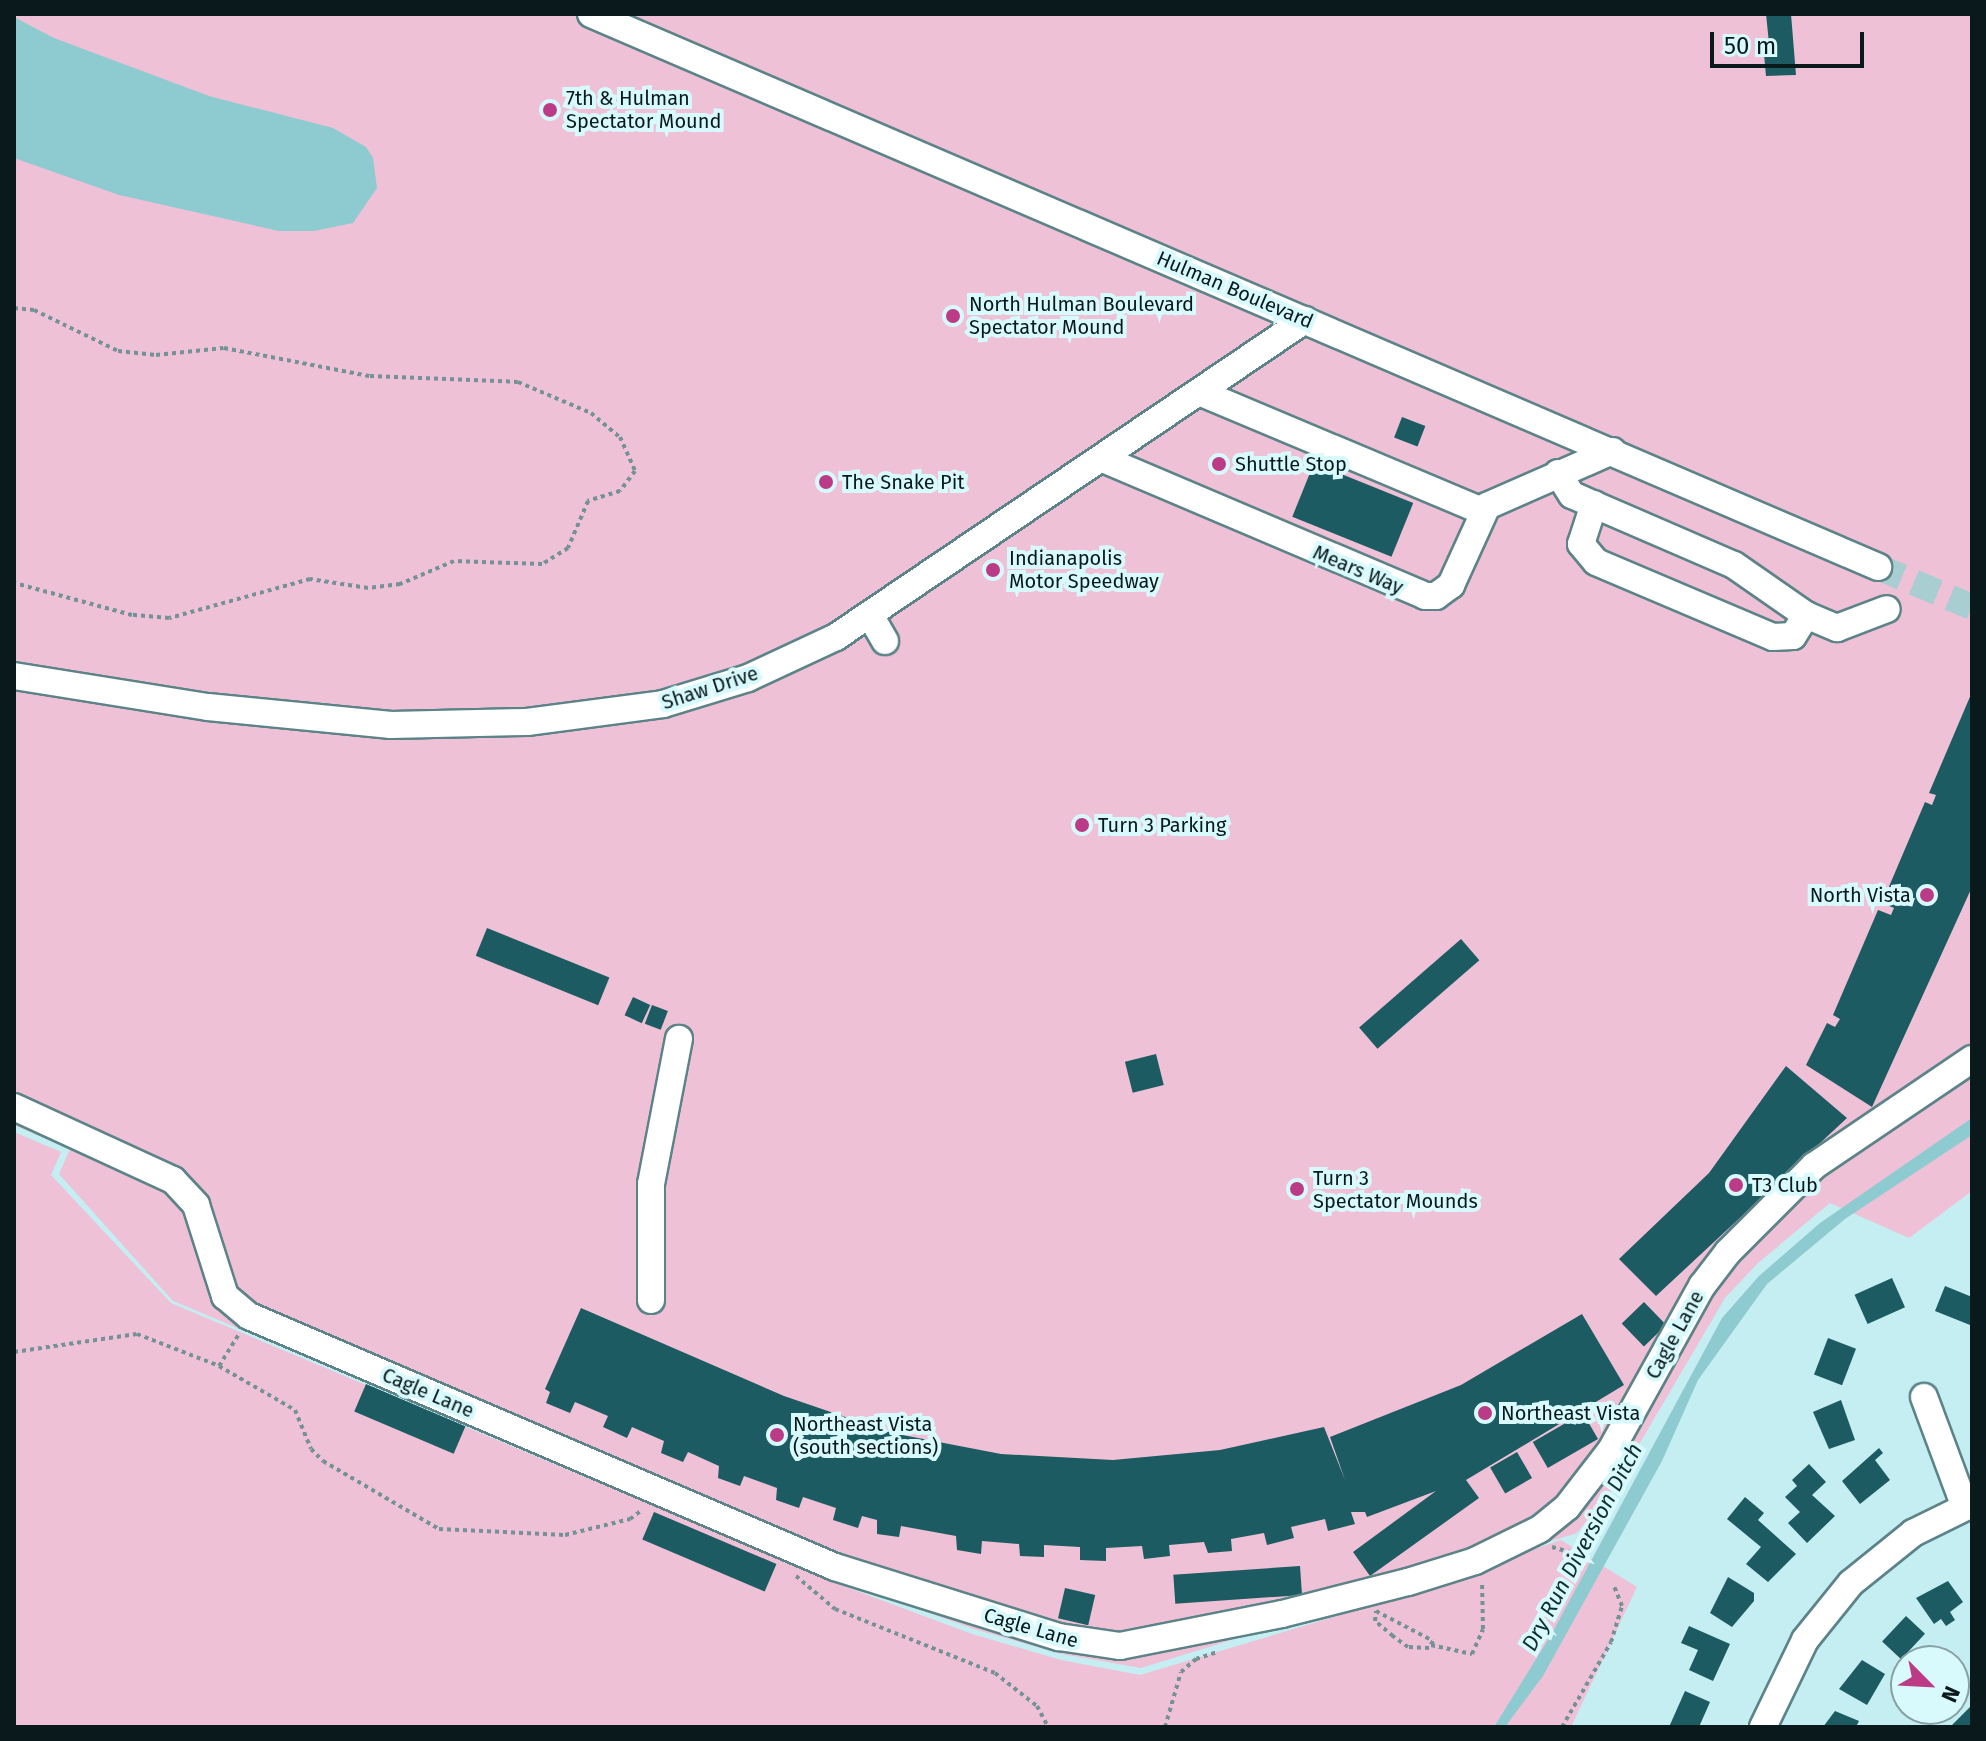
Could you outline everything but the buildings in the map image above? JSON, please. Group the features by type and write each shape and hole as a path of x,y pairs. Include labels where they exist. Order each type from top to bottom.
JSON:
{"street":[{"name":"Hulman Boulevard","path":"591,14 1878,567"},
{"name":"Shaw Drive","path":"14,676 325,721 391,725 527,722 663,704 734,683 807,652 870,615 1305,320"},
{"path":"1199,392 1484,512 1500,496 1612,451"},
{"name":"Mears Way","path":"1103,459 1425,596 1436,596 1451,585 1484,512"},
{"path":"1558,473 1572,495 1734,565 1806,615 1837,628 1887,609"},
{"path":"1594,504 1581,544 1596,562 1773,637 1793,636 1806,615"},
{"path":"870,615 885,641"},
{"path":"651,1300 651,1184 679,1039"},
{"name":"Cagle Lane","path":"14,1107 173,1180 196,1205 225,1296 249,1316 835,1567 1059,1637 1096,1645 1140,1644 1408,1582 1475,1561 1540,1529 1567,1507 1611,1450 1702,1286 1728,1252 1814,1166 1972,1059"},
{"path":"1763,1727 1805,1640 1845,1589 1895,1545 1968,1506 1924,1397"}],"path":[{"path":"14,308 34,310 118,351 156,355 224,348 370,376 518,382 591,413 620,437 635,471 620,491 588,501 568,548 542,564 454,561 400,584 368,588 310,579 169,618 132,615 14,583"},
{"path":"219,1366 249,1316"},
{"path":"14,1352 137,1334 219,1366 295,1410 311,1449 323,1461 439,1529 565,1535 630,1519 645,1508"},
{"path":"1541,1547 1569,1552"},
{"path":"786,1568 835,1609 995,1673 1037,1706 1048,1727"},
{"path":"1431,1645 1433,1641 1376,1611 1376,1617 1408,1647 1431,1645 1472,1654 1481,1639 1482,1583 1489,1574"},
{"path":"1562,1727 1611,1642 1622,1606 1614,1586"},
{"path":"1361,1619 1376,1617"},
{"path":"1165,1727 1181,1672 1196,1659 1221,1651"}],"shaded area":[{"name":"Indianapolis Motor Speedway","path":"14,14 1972,14 1972,1191 1909,1238 1830,1203 1758,1263 1725,1298 1613,1489 1577,1533 1141,1668 1062,1654 974,1629 849,1584 173,1301 59,1174 70,1149 14,1125"},
{"path":"14,1132 61,1152 51,1175 171,1303 849,1588 972,1634 1061,1660 1140,1675 1384,1602 1561,1540 1637,1587 1571,1727 14,1727"}],"water":[{"path":"14,17 54,38 209,96 333,128 366,147 373,158 377,188 353,223 314,231 279,231 119,195 14,158"},
{"path":"1972,1118 1972,1135 1845,1219 1767,1284 1698,1380 1662,1461 1543,1676 1505,1727 1494,1727 1551,1635 1722,1318 1759,1276 1820,1223"}],"tunnel":[{"path":"1878,567 1972,607"}],"place":[{"name":"7th & Hulman Spectator Mound","path":"550,110"},
{"name":"North Hulman Boulevard Spectator Mound","path":"953,316"},
{"name":"Shuttle Stop","path":"1219,464"},
{"name":"The Snake Pit","path":"826,482"},
{"name":"Indianapolis Motor Speedway","path":"993,570"},
{"name":"Turn 3 Parking","path":"1082,825"},
{"name":"North Vista","path":"1927,895"},
{"name":"T3 Club","path":"1736,1185"},
{"name":"Turn 3 Spectator Mounds","path":"1297,1189"},
{"name":"Northeast Vista","path":"1485,1413"},
{"name":"Northeast Vista (south sections)","path":"777,1435"}],"water label":[{"name":"Dry Run Diversion Ditch","path":"1582,1547"}]}
